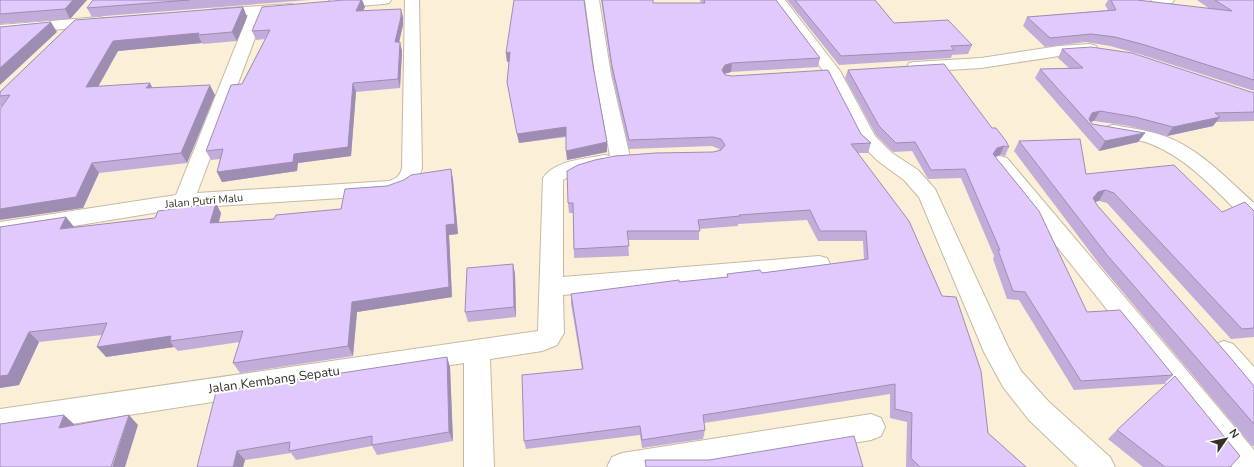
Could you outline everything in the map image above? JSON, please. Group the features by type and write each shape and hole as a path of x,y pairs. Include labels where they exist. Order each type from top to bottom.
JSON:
{"street":[{"path":"321,5 384,0"},
{"name":"Jalan Putri Malu","path":"0,230 184,201 390,188 407,181 411,175 412,168 412,0"},
{"path":"592,0 603,75 627,157 564,170 553,178 553,287 819,264"},
{"path":"777,0 831,71 867,139 885,157 910,175 928,194 938,214 996,352 1012,379 1039,411 1100,467"},
{"path":"1158,0 1167,0"},
{"path":"60,39 76,24 91,6"},
{"path":"203,14 305,6"},
{"path":"184,201 258,10"},
{"path":"0,30 116,21"},
{"path":"897,68 981,63 1060,51 1086,49 1104,52"},
{"path":"1094,128 1140,135 1158,140 1174,148 1193,161 1254,215"},
{"path":"1000,162 1250,467"},
{"name":"Jalan Kembang Sepatu","path":"0,422 483,350 539,340 551,333 553,287"},
{"path":"1213,338 1254,385"},
{"path":"479,467 483,350"},
{"path":"622,467 871,427"}],"building":[{"path":"0,0 73,0 65,9 0,14"},
{"path":"93,0 189,0 87,8"},
{"path":"361,0 356,11 401,9 401,17 395,42 400,42 398,79 353,83 348,147 294,154 293,162 217,172 223,149 206,151 231,85 242,84 270,30 252,31 262,7"},
{"path":"514,0 584,0 593,66 607,142 566,151 566,127 517,134 507,82 510,52 506,53"},
{"path":"602,0 653,0 653,3 705,3 704,0 776,0 820,58 732,63 725,65 722,70 725,75 732,76 828,70 861,134 871,143 851,144 909,221 942,296 956,297 981,371 988,433 1026,467 920,467 911,458 912,413 895,409 895,384 703,415 705,430 642,440 640,426 524,441 522,375 583,369 571,294 679,280 679,282 728,277 727,274 760,270 762,273 868,259 866,231 820,231 810,210 739,215 740,216 698,220 700,231 627,231 629,246 574,249 573,203 568,203 567,171 578,165 615,156 656,153 713,152 721,150 725,145 721,139 713,137 629,140 612,66"},
{"path":"795,0 875,0 894,23 948,20 972,45 951,46 954,50 841,56"},
{"path":"1111,0 1137,0 1232,11 1215,0 1254,0 1254,80 1145,45 1115,37 1091,34 1050,38 1027,17 1116,10"},
{"path":"243,7 232,32 198,35 199,33 113,41 86,87 150,83 146,88 210,85 181,153 92,163 76,197 0,209 0,109 10,95 0,96 0,92 75,20"},
{"path":"51,22 0,68 0,27"},
{"path":"1091,47 1132,53 1254,93 1254,112 1215,113 1220,117 1173,127 1135,117 1100,111 1092,113 1089,119 1092,124 1145,133 1105,141 1040,69 1083,68 1062,49"},
{"path":"944,64 992,128 996,128 1006,141 1009,147 1004,146 997,148 993,154 1039,211 1087,312 1120,310 1173,375 1081,381 1025,292 1013,291 998,250 1000,250 965,169 931,170 915,142 896,143 879,126 848,70"},
{"path":"1080,139 1086,174 1174,165 1222,212 1245,202 1254,211 1254,328 1242,329 1114,193 1105,190 1098,192 1093,198 1097,205 1254,386 1254,424 1107,255 1019,141"},
{"path":"451,169 455,224 446,225 449,287 352,302 348,346 233,363 243,331 170,341 171,336 97,347 107,323 29,332 8,375 0,376 0,227 66,217 60,229 155,218 158,211 216,203 210,223 274,219 276,215 341,209 345,189 387,186 404,180 411,175"},
{"path":"513,264 514,307 465,312 467,268"},
{"path":"447,357 449,432 372,445 372,436 289,451 290,442 237,451 233,467 197,467 216,392"},
{"path":"1175,376 1240,456 1230,467 1165,467 1117,430"},
{"path":"64,415 59,428 129,415 111,467 0,467 0,424"},
{"path":"854,436 863,467 646,467 645,460 709,460"}]}
